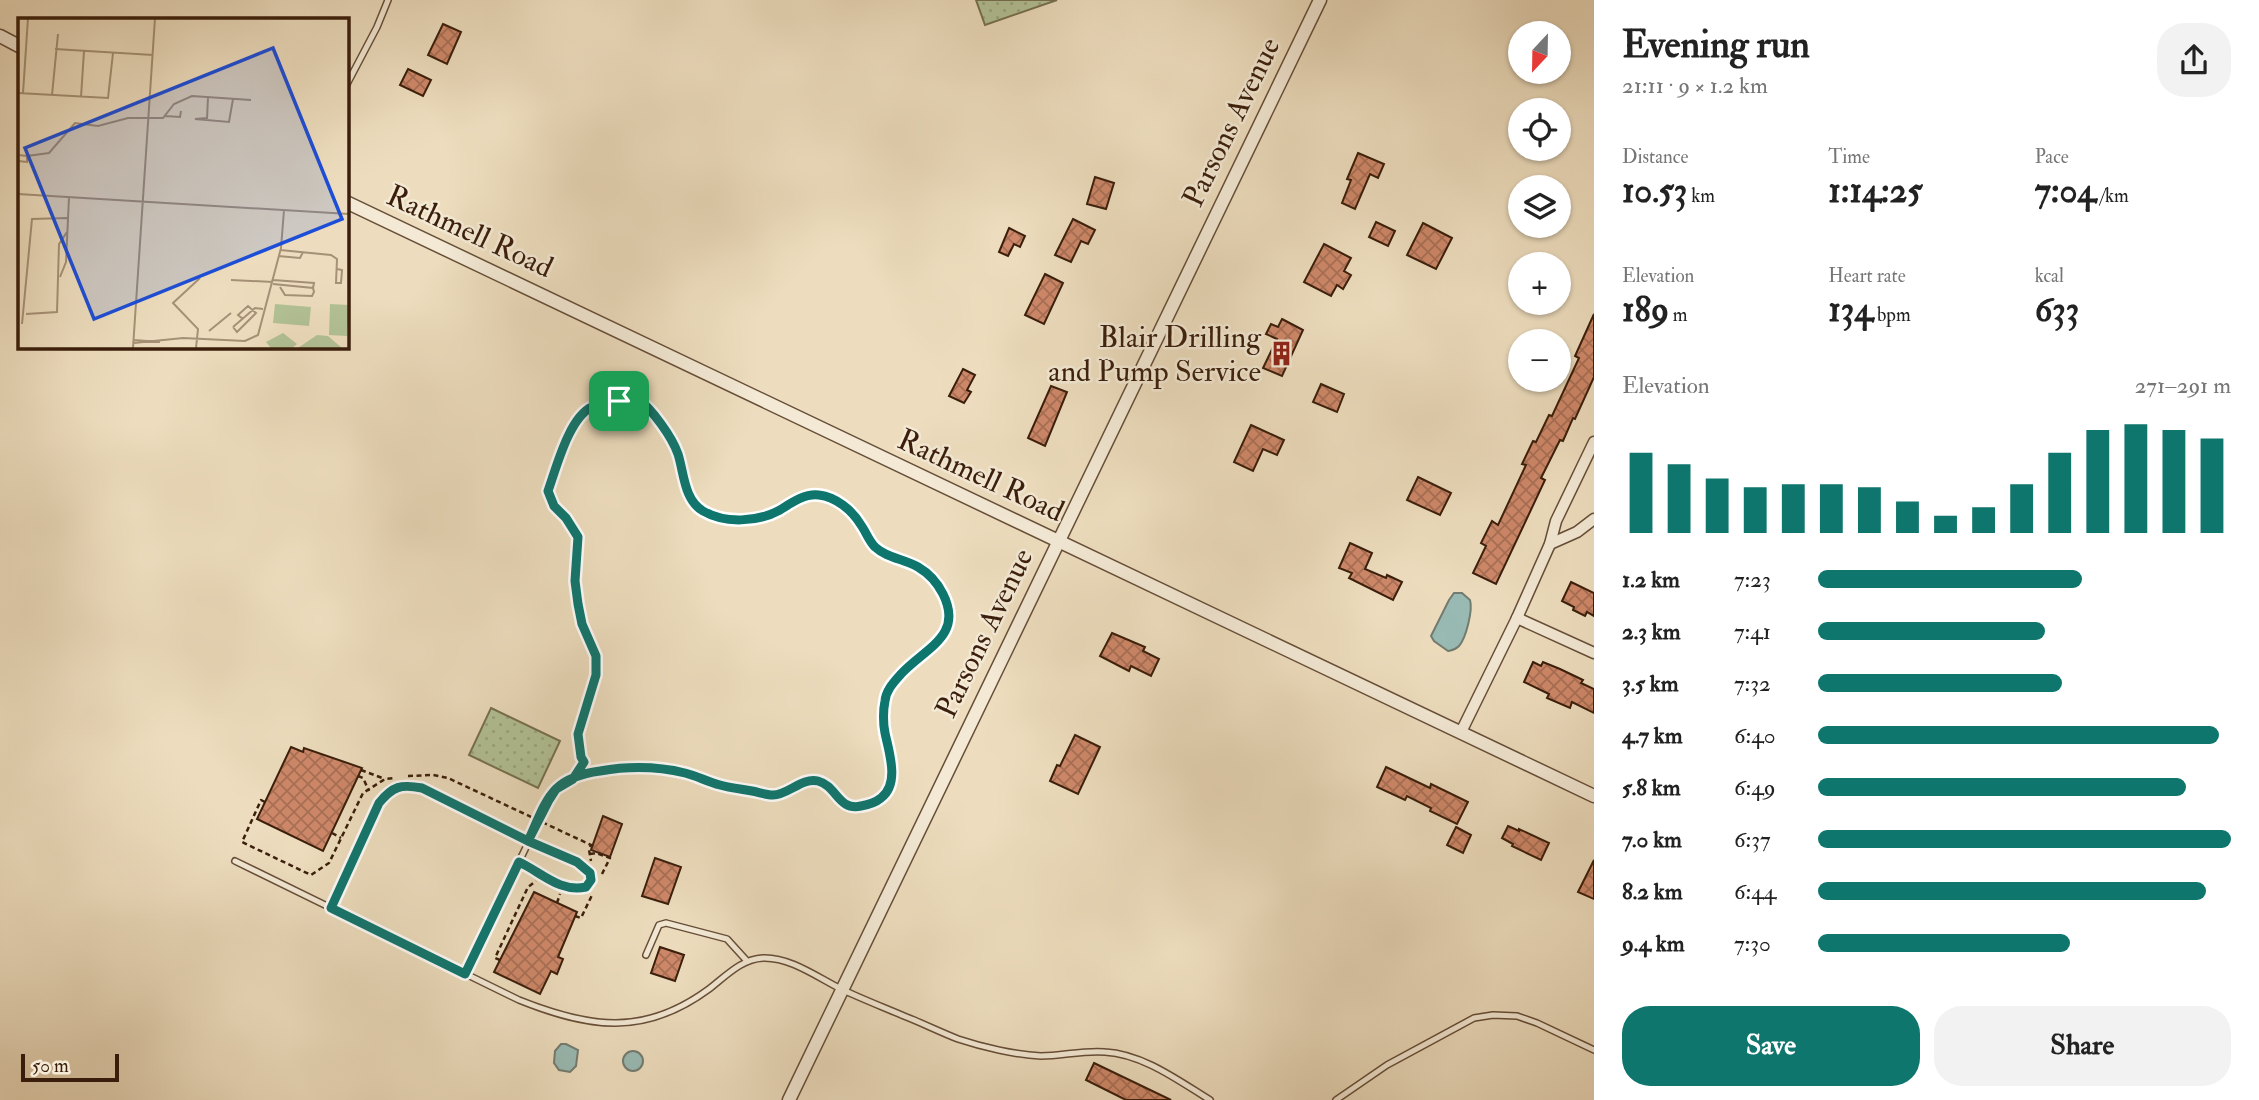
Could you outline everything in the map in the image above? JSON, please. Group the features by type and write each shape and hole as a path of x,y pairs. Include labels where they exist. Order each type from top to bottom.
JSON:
{"street":[{"name":"Parsons Avenue","path":"789,1100 1320,0"},
{"path":"0,36 18,45"},
{"name":"Rathmell Road","path":"348,203 1594,796"},
{"path":"1461,732 1517,618 1550,544 1556,521 1594,442"},
{"path":"1550,544 1577,532 1594,519"},
{"path":"1517,618 1594,653"}],"lane":[{"path":"348,82 388,0"},
{"path":"331,908 379,803 389,790 406,785 422,788 530,842 577,862 590,873 591,880 586,887 575,890 562,887 519,862"},
{"path":"465,974 530,842"},
{"path":"235,861 555,1015 611,1024 671,1013 747,961 764,958 782,961 802,969 959,1039 1040,1056 1106,1052 1139,1060 1174,1077 1210,1100"},
{"path":"646,955 659,925 666,923 727,939 747,961"},
{"path":"1336,1100 1387,1065 1474,1018 1493,1015 1517,1016 1594,1050"}],"path":[{"path":"530,842 556,789 590,773 616,768 645,767 685,773 722,786 773,795 816,780 827,785 842,804 856,807 882,798 889,787 891,771 891,753 884,731 885,701 889,688 913,661 944,636 950,623 949,609 934,578 920,568 885,555 873,545 860,523 832,497 815,494 796,500 761,518 719,519 700,510 688,494 673,442 646,405 638,399 590,408 578,419 566,440 548,491 554,506 566,518 578,537 575,581 578,604 582,624 596,656 596,675 578,734 581,757 590,773"},
{"path":"573,779 584,762"},
{"path":"361,770 385,779"},
{"path":"358,776 363,778 369,791"},
{"path":"332,833 341,838"},
{"path":"590,855 596,853 610,858 602,874"},
{"path":"500,960 495,958 528,887 535,881 541,884"},
{"path":"586,894 594,891"},
{"path":"555,893 565,895"},
{"path":"556,903 560,894"}],"green space":[{"path":"976,0 1057,0 985,25"},
{"path":"491,708 560,741 538,788 469,755"}],"water":[{"path":"1454,593 1462,593 1470,600 1471,610 1462,642 1448,651 1431,636"},
{"path":"561,1044 578,1050 576,1066 570,1072 559,1070 554,1063 555,1051"},
{"path":"633,1051 640,1054 643,1061 640,1068 633,1071 626,1068 623,1061 626,1054"}],"building":[{"path":"443,24 461,32 447,64 428,55"},
{"path":"408,69 431,80 423,96 400,85"},
{"path":"1358,153 1384,164 1378,178 1370,174 1355,209 1342,203 1351,180 1347,179"},
{"path":"1095,177 1114,183 1106,209 1087,204"},
{"path":"1073,219 1095,230 1088,244 1081,241 1071,262 1055,255"},
{"path":"1376,222 1395,231 1388,246 1369,237"},
{"path":"1423,223 1452,238 1436,269 1407,255"},
{"path":"1009,228 1025,236 1020,247 1014,244 1008,256 999,252"},
{"path":"1324,244 1351,258 1344,271 1351,275 1343,289 1337,285 1331,296 1304,282"},
{"path":"1045,274 1063,283 1044,324 1025,315"},
{"path":"1594,314 1594,377 1575,419 1573,418 1563,441 1560,440 1541,478 1545,480 1496,584 1473,573 1486,546 1481,543 1492,521 1498,525 1526,465 1522,464 1533,441 1536,442 1563,392 1571,392 1571,375 1579,358 1575,356"},
{"name":"Blair Drilling and Pump Service","path":"1282,319 1303,330 1282,376 1263,368 1277,339 1266,334 1271,324 1278,327"},
{"path":"963,369 975,375 967,390 971,392 964,403 949,396"},
{"path":"1321,384 1344,394 1337,412 1313,402"},
{"path":"1051,386 1067,392 1045,446 1028,438"},
{"path":"1251,425 1284,440 1277,455 1263,449 1253,471 1234,462"},
{"path":"1418,477 1451,493 1440,515 1407,500"},
{"path":"1350,543 1372,553 1365,569 1402,582 1393,600 1349,578 1352,573 1339,568"},
{"path":"1571,582 1594,593 1594,616 1587,612 1585,616 1562,601"},
{"path":"1112,633 1145,647 1143,651 1159,659 1151,676 1131,666 1129,671 1100,656"},
{"path":"1533,662 1541,666 1543,662 1560,669 1583,680 1581,683 1594,689 1594,713 1572,702 1570,708 1547,698 1549,694 1524,682"},
{"path":"1075,735 1100,747 1078,794 1050,781"},
{"path":"291,747 303,752 304,748 362,768 323,851 257,819"},
{"path":"1386,767 1468,802 1457,824 1407,796 1405,800 1377,787"},
{"path":"603,816 622,824 610,857 591,850"},
{"path":"1508,826 1549,843 1541,860 1502,838"},
{"path":"1456,827 1471,835 1463,853 1447,845"},
{"path":"655,858 681,867 668,904 642,896"},
{"path":"1594,860 1594,899 1578,892"},
{"path":"534,892 577,912 558,957 563,959 557,974 551,971 540,994 494,972"},
{"path":"660,947 684,955 675,981 651,973"},
{"path":"1094,1063 1171,1100 1126,1100 1086,1080"}],"place":[{"name":"Blair Drilling and Pump Service","path":"1281,354"}],"route":[{"path":"619,401 590,408 578,419 566,440 548,491 554,506 566,518 578,537 575,581 578,604 582,624 596,656 596,675 578,734 584,762 573,779 556,789 528,841 422,788 406,785 389,790 379,803 331,908 465,974 519,862 562,887 575,890 586,887 591,880 590,873 577,862 528,841 549,800 556,789 570,780 573,779 590,773 616,768 645,767 685,773 722,786 773,795 816,780 827,785 842,804 856,807 882,798 889,787 891,771 891,753 884,731 885,701 889,688 913,661 944,636 950,623 949,609 934,578 920,568 885,555 873,545 860,523 832,497 815,494 796,500 761,518 719,519 700,510 688,494 673,442 646,405 638,399 619,401"}]}
